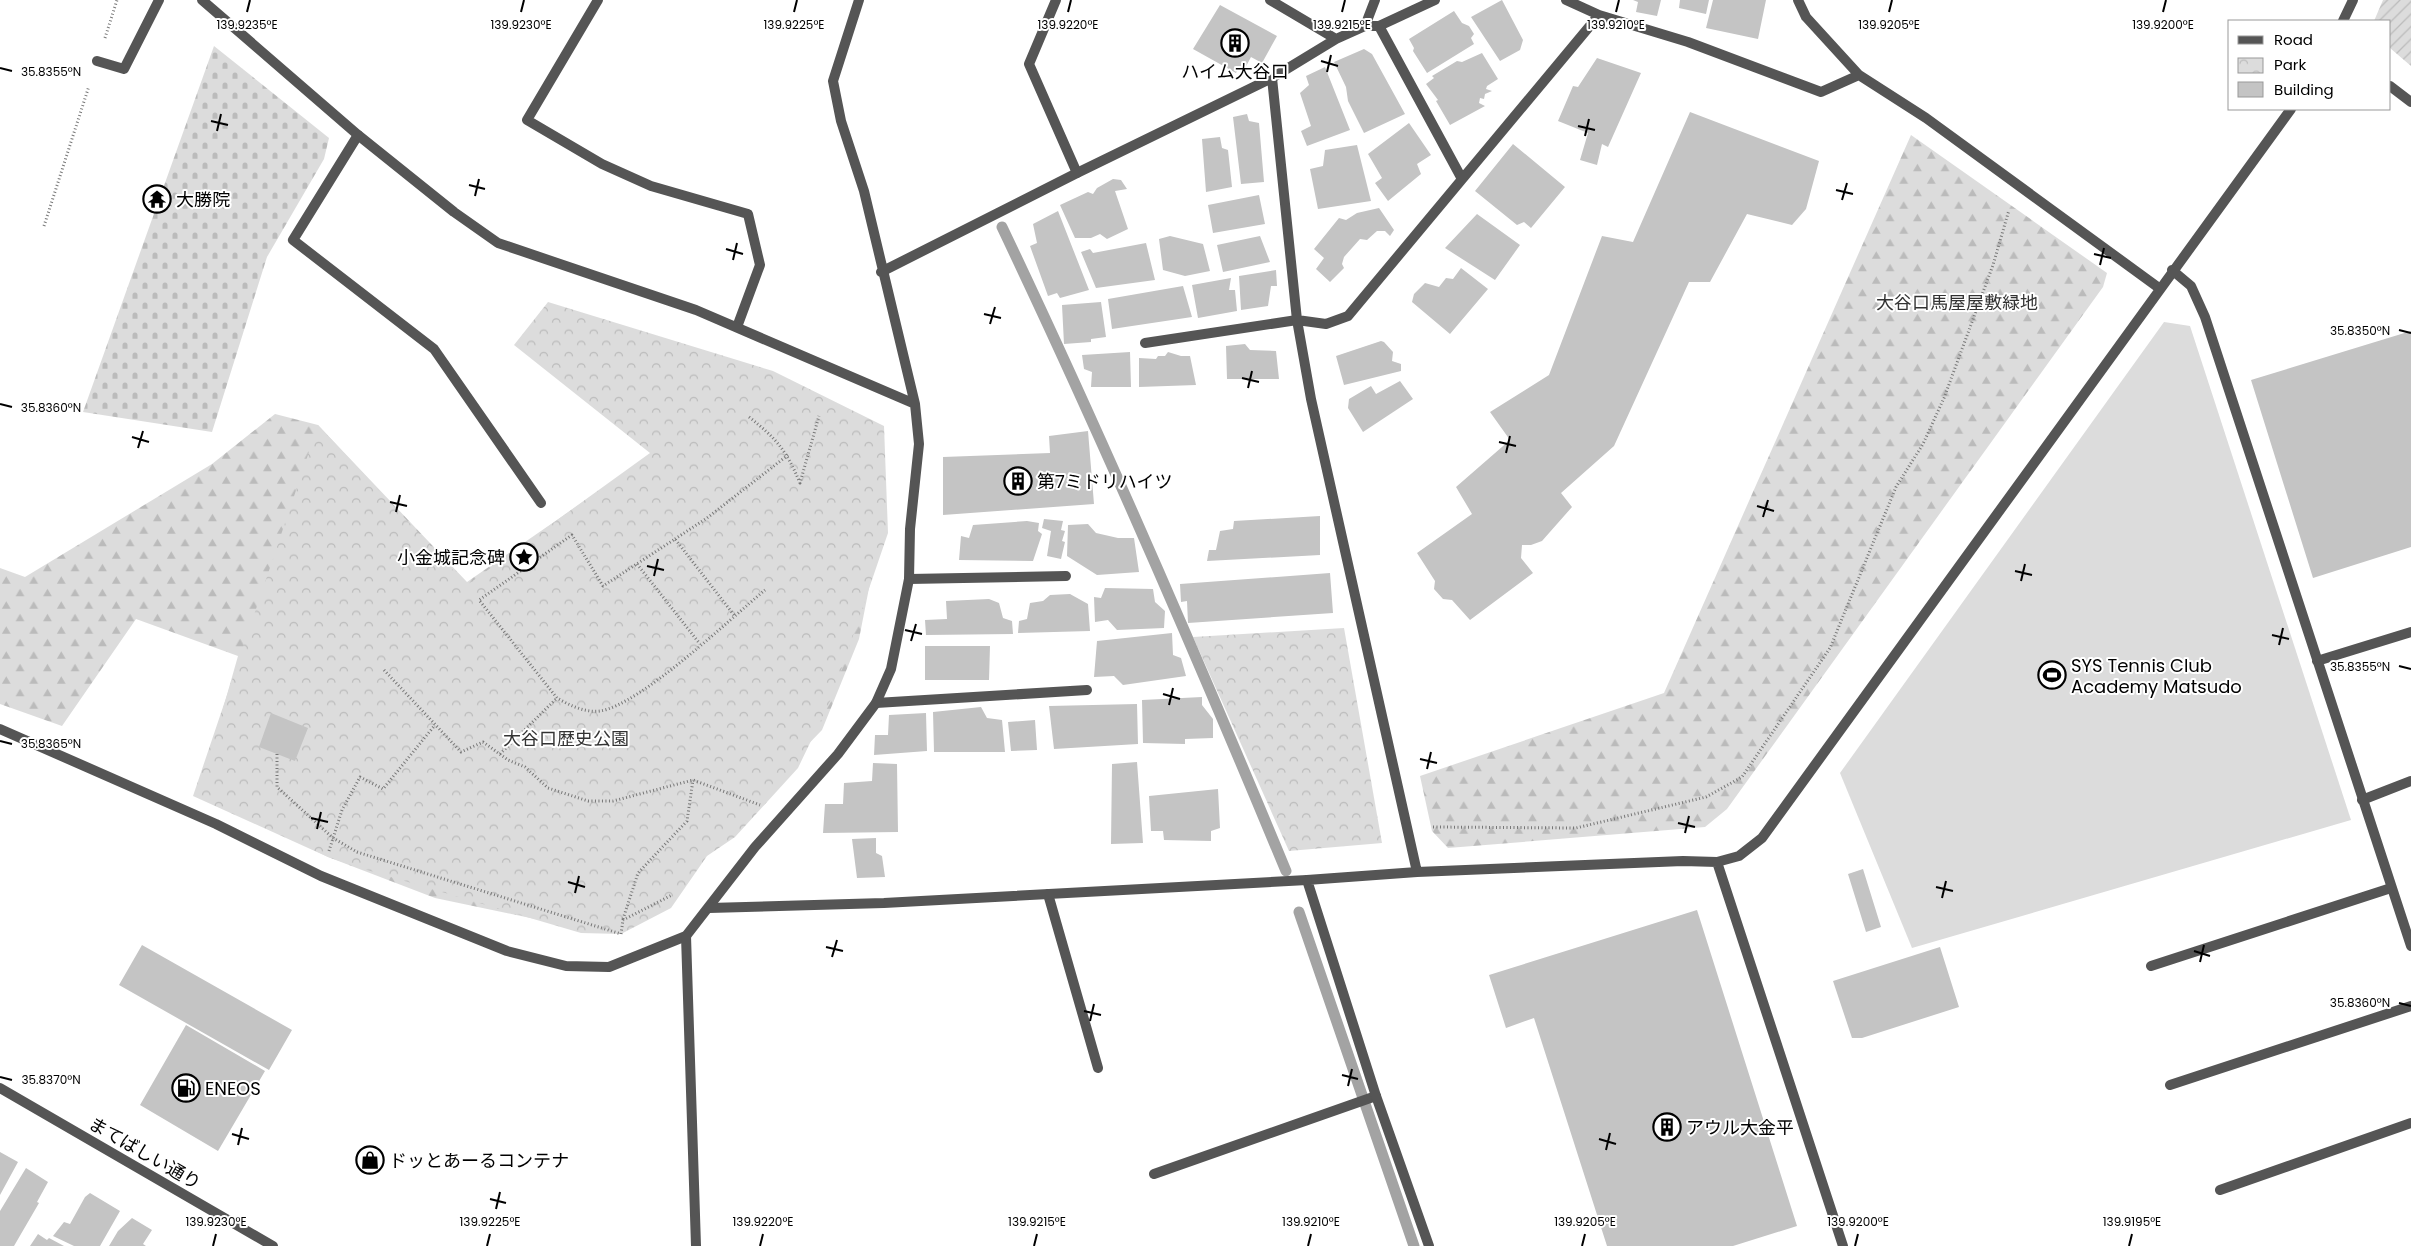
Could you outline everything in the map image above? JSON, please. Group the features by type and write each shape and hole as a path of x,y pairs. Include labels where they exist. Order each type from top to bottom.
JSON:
{"street":[{"path":"97,61 124,69 159,0"},
{"path":"202,0 358,135 454,212 498,243 696,310 915,404"},
{"path":"598,0 526,120 602,164 651,186 748,214 760,265 737,327"},
{"path":"0,729 216,824 321,876 507,951 566,966 609,967 686,936 755,847 838,754 876,703 891,669 909,579 910,529 919,444 915,404 881,272 864,192 841,121 833,81 859,0"},
{"path":"1056,0 1029,64 1077,173"},
{"path":"1270,0 1336,39"},
{"path":"1365,26 1375,0"},
{"path":"881,272 1077,173 1272,78 1336,39 1365,26 1379,26 1435,0"},
{"path":"1566,0 1600,15 1688,42 1821,92 1859,75"},
{"path":"1798,0 1806,17 1859,75 1926,118 2022,186 2159,288"},
{"path":"2343,20 2353,0"},
{"path":"1145,343 1297,320 1326,324 1348,316 1600,15"},
{"path":"1379,26 1462,179"},
{"path":"1272,78 1297,320 1311,399 1416,872"},
{"path":"2391,87 2411,102"},
{"path":"709,908 884,903 1307,880 1416,872 1683,861 1717,862 1739,856 1762,838 2172,270 2290,110"},
{"path":"358,135 293,240 434,349 541,503"},
{"path":"2172,270 2191,286 2205,317 2391,888 2407,920 2411,946"},
{"path":"909,579 1066,576"},
{"path":"2317,661 2411,632"},
{"path":"876,703 1087,690"},
{"path":"2362,800 2411,781"},
{"path":"1717,862 1843,1246"},
{"path":"1307,880 1376,1096 1429,1246"},
{"path":"2151,966 2391,888"},
{"path":"1048,894 1098,1068"},
{"path":"686,936 696,1246"},
{"path":"2170,1085 2411,1006"},
{"name":"まてばしい通り","path":"0,1088 273,1246"},
{"path":"1154,1174 1376,1096"},
{"path":"2220,1190 2411,1123"}],"path":[{"path":"44,226 117,0"},
{"path":"1407,826 1576,828 1706,797 1742,777 1830,648 1896,487 1923,444 1944,398 1993,265 2009,209 2022,186"},
{"path":"749,417 771,435 788,455 800,483 819,416"},
{"path":"765,590 623,704 598,712 571,707 557,698 479,600 572,535 603,586 707,518 788,455"},
{"path":"674,539 734,615"},
{"path":"637,564 700,644"},
{"path":"384,670 461,752 483,742 500,754 525,767 548,788 588,801 614,801 693,780 760,804"},
{"path":"500,754 557,698"},
{"path":"328,856 342,810 360,777 383,789 435,725"},
{"path":"277,754 277,787 333,838 357,852 621,934 623,920 638,873 687,821 693,780"},
{"path":"623,920 672,895"}],"green space":[{"path":"2383,0 2411,0 2411,66 2391,49 2391,20 2374,20"},
{"path":"214,46 329,138 324,159 267,257 212,432 83,412"},
{"name":"大谷口馬屋屋敷緑地","path":"1911,135 2107,273 2103,287 1727,809 1705,827 1448,848 1432,831 1420,776 1664,693"},
{"name":"大谷口歴史公園","path":"548,302 773,371 884,426 888,533 832,697 798,768 735,837 707,856 671,908 621,934 581,933 357,867 328,857 193,796 318,425 467,585 650,453 514,345"},
{"path":"2164,322 2190,326 2351,820 1912,948 1840,773"},
{"name":"大谷口歴史公園","path":"275,414 318,425 467,582 654,453 880,532 859,639 822,730 766,788 573,927 435,898 328,857 199,793 238,656 136,619 62,726 0,704 0,568 25,577 212,464"},
{"path":"1344,628 1382,843 1289,851 1193,637"}],"building":[{"path":"1502,0 1523,40 1520,50 1500,61 1471,17"},
{"path":"1633,0 1661,0 1657,16 1636,12 1638,2"},
{"path":"1680,0 1709,0 1706,14 1679,8"},
{"path":"1713,0 1766,0 1758,39 1706,28"},
{"name":"ハイム大谷口","path":"1220,5 1277,36 1262,63 1251,57 1243,72 1238,69 1236,73 1193,49"},
{"path":"1454,11 1462,23 1469,26 1474,34 1471,38 1474,44 1427,73 1413,51 1414,48 1409,39"},
{"path":"1364,49 1372,54 1405,114 1364,133 1348,101 1346,87 1334,62"},
{"path":"1482,53 1498,79 1487,86 1486,89 1492,91 1485,94 1484,99 1480,98 1479,103 1485,106 1450,125 1436,101 1438,100 1426,84 1434,78 1432,76 1457,61 1462,62"},
{"path":"1597,58 1641,73 1608,147 1602,144 1597,165 1580,160 1588,133 1558,121 1573,86 1578,87"},
{"path":"1325,67 1350,130 1307,146 1301,131 1311,126 1300,93 1309,85 1306,76"},
{"path":"1690,112 1819,161 1806,209 1792,225 1747,214 1710,282 1689,282 1614,446 1561,493 1572,507 1542,541 1531,545 1522,545 1521,558 1533,573 1470,620 1452,600 1443,599 1434,589 1435,581 1417,553 1472,514 1456,487 1510,440 1490,412 1549,375 1602,236 1633,242"},
{"path":"1247,114 1249,121 1259,123 1264,182 1241,184 1233,117"},
{"path":"1409,123 1431,155 1417,164 1421,174 1388,201 1375,183 1382,178 1368,154"},
{"path":"1220,137 1222,148 1228,150 1232,187 1206,192 1202,139"},
{"path":"1513,144 1565,187 1531,228 1524,222 1517,225 1475,191"},
{"path":"1357,145 1371,201 1318,209 1310,169 1323,166 1325,150"},
{"path":"1113,179 1121,180 1127,189 1115,191 1128,229 1107,239 1100,234 1091,238 1075,238 1060,205 1088,192 1093,194 1097,188"},
{"path":"1259,195 1265,224 1213,233 1208,205"},
{"path":"1379,208 1394,230 1390,236 1385,231 1377,231 1367,240 1360,239 1344,257 1342,264 1344,268 1330,282 1316,269 1324,258 1314,249 1339,218 1346,220 1357,213"},
{"path":"1058,211 1089,290 1060,298 1057,293 1048,296 1030,246 1037,243 1033,224"},
{"path":"1477,214 1520,245 1495,280 1445,248"},
{"path":"1170,236 1203,244 1210,271 1185,276 1163,270 1159,239"},
{"path":"1260,236 1270,262 1223,272 1217,245"},
{"path":"1146,243 1155,280 1096,288 1081,252 1090,249 1093,253"},
{"path":"1461,268 1488,289 1450,334 1412,302 1414,294 1425,283 1439,287 1446,278 1453,279"},
{"path":"1276,270 1277,286 1271,286 1268,306 1241,310 1239,276"},
{"path":"1231,278 1229,290 1235,290 1237,311 1198,318 1192,285"},
{"path":"1183,286 1192,317 1112,329 1108,299"},
{"path":"1101,302 1106,337 1091,339 1091,342 1064,344 1062,305"},
{"path":"2411,331 2411,547 2313,578 2251,380"},
{"path":"1381,341 1393,352 1392,361 1401,364 1401,371 1344,385 1336,356"},
{"path":"1245,344 1250,350 1276,351 1279,379 1227,379 1226,346"},
{"path":"1130,352 1131,387 1091,387 1092,372 1084,369 1082,355"},
{"path":"1168,352 1181,356 1190,356 1196,385 1139,387 1139,358 1156,359 1158,356 1165,356"},
{"path":"1400,381 1413,399 1363,432 1348,408 1349,399 1371,386 1376,394"},
{"name":"第7ミドリハイツ","path":"1088,431 1094,504 943,515 943,457 1050,453 1049,436"},
{"path":"1320,516 1320,555 1207,561 1209,550 1216,550 1220,531 1233,529 1234,521"},
{"path":"1044,519 1063,521 1061,530 1065,531 1062,541 1065,542 1061,559 1047,556 1051,531 1042,528"},
{"path":"1027,521 1039,523 1038,531 1042,534 1033,561 959,560 961,536 969,538 973,525"},
{"path":"1088,524 1096,533 1118,538 1134,538 1139,572 1097,575 1067,556 1068,525"},
{"path":"1330,573 1333,613 1188,623 1187,601 1181,602 1180,584"},
{"path":"1105,588 1153,589 1155,602 1165,611 1164,628 1117,630 1108,620 1095,622 1094,597 1101,598"},
{"path":"1070,594 1088,604 1090,631 1018,633 1019,621 1027,619 1030,603 1043,601 1050,595"},
{"path":"989,599 999,603 1003,618 1012,621 1013,634 926,635 925,620 947,619 946,601"},
{"path":"1172,633 1173,655 1181,658 1186,676 1123,685 1114,676 1094,677 1097,641"},
{"path":"925,646 990,646 989,680 925,680"},
{"path":"1202,697 1202,705 1213,719 1213,738 1185,739 1185,744 1143,743 1142,700"},
{"path":"1137,704 1138,744 1054,749 1049,706"},
{"path":"981,707 987,718 1002,720 1005,752 934,752 933,712"},
{"path":"271,713 308,728 295,761 259,747"},
{"path":"926,713 927,751 874,755 875,735 888,735 889,715"},
{"path":"1035,720 1037,750 1011,751 1008,722"},
{"path":"1137,762 1143,843 1111,844 1112,764"},
{"path":"873,763 897,764 898,832 823,833 825,804 843,804 844,783 872,781"},
{"path":"1218,789 1220,828 1211,831 1211,841 1164,840 1163,831 1151,831 1149,796"},
{"path":"876,838 876,853 882,856 885,877 857,878 852,839"},
{"path":"1863,869 1881,927 1866,932 1848,874"},
{"name":"アウル大金平","path":"1697,910 1797,1226 1733,1246 1607,1246 1534,1018 1506,1028 1489,975"},
{"path":"142,945 292,1030 269,1070 119,985"},
{"path":"1940,947 1959,1007 1862,1038 1852,1038 1833,981"},
{"path":"186,1025 265,1071 218,1151 140,1105"},
{"path":"0,1152 18,1162 0,1195"},
{"path":"26,1168 48,1182 37,1202 39,1203 14,1246 0,1246 0,1211"},
{"path":"90,1193 120,1211 100,1246 74,1246 53,1236 64,1222 70,1224 85,1197"},
{"path":"132,1218 152,1230 143,1244 146,1246 109,1246 118,1231"},
{"path":"38,1234 47,1240 49,1238 64,1246 30,1246"}],"waterway":[{"path":"1002,227 1148,547 1286,871"},
{"path":"1299,912 1414,1246"}],"place":[{"name":"ハイム大谷口","path":"1235,43"},
{"name":"大勝院","path":"157,199"},
{"name":"第7ミドリハイツ","path":"1018,481"},
{"name":"小金城記念碑","path":"524,557"},
{"name":"SYS Tennis Club Academy Matsudo","path":"2052,675"},
{"name":"ENEOS","path":"186,1088"},
{"name":"アウル大金平","path":"1667,1127"},
{"name":"ドッとあーるコンテナ","path":"370,1160"}]}
